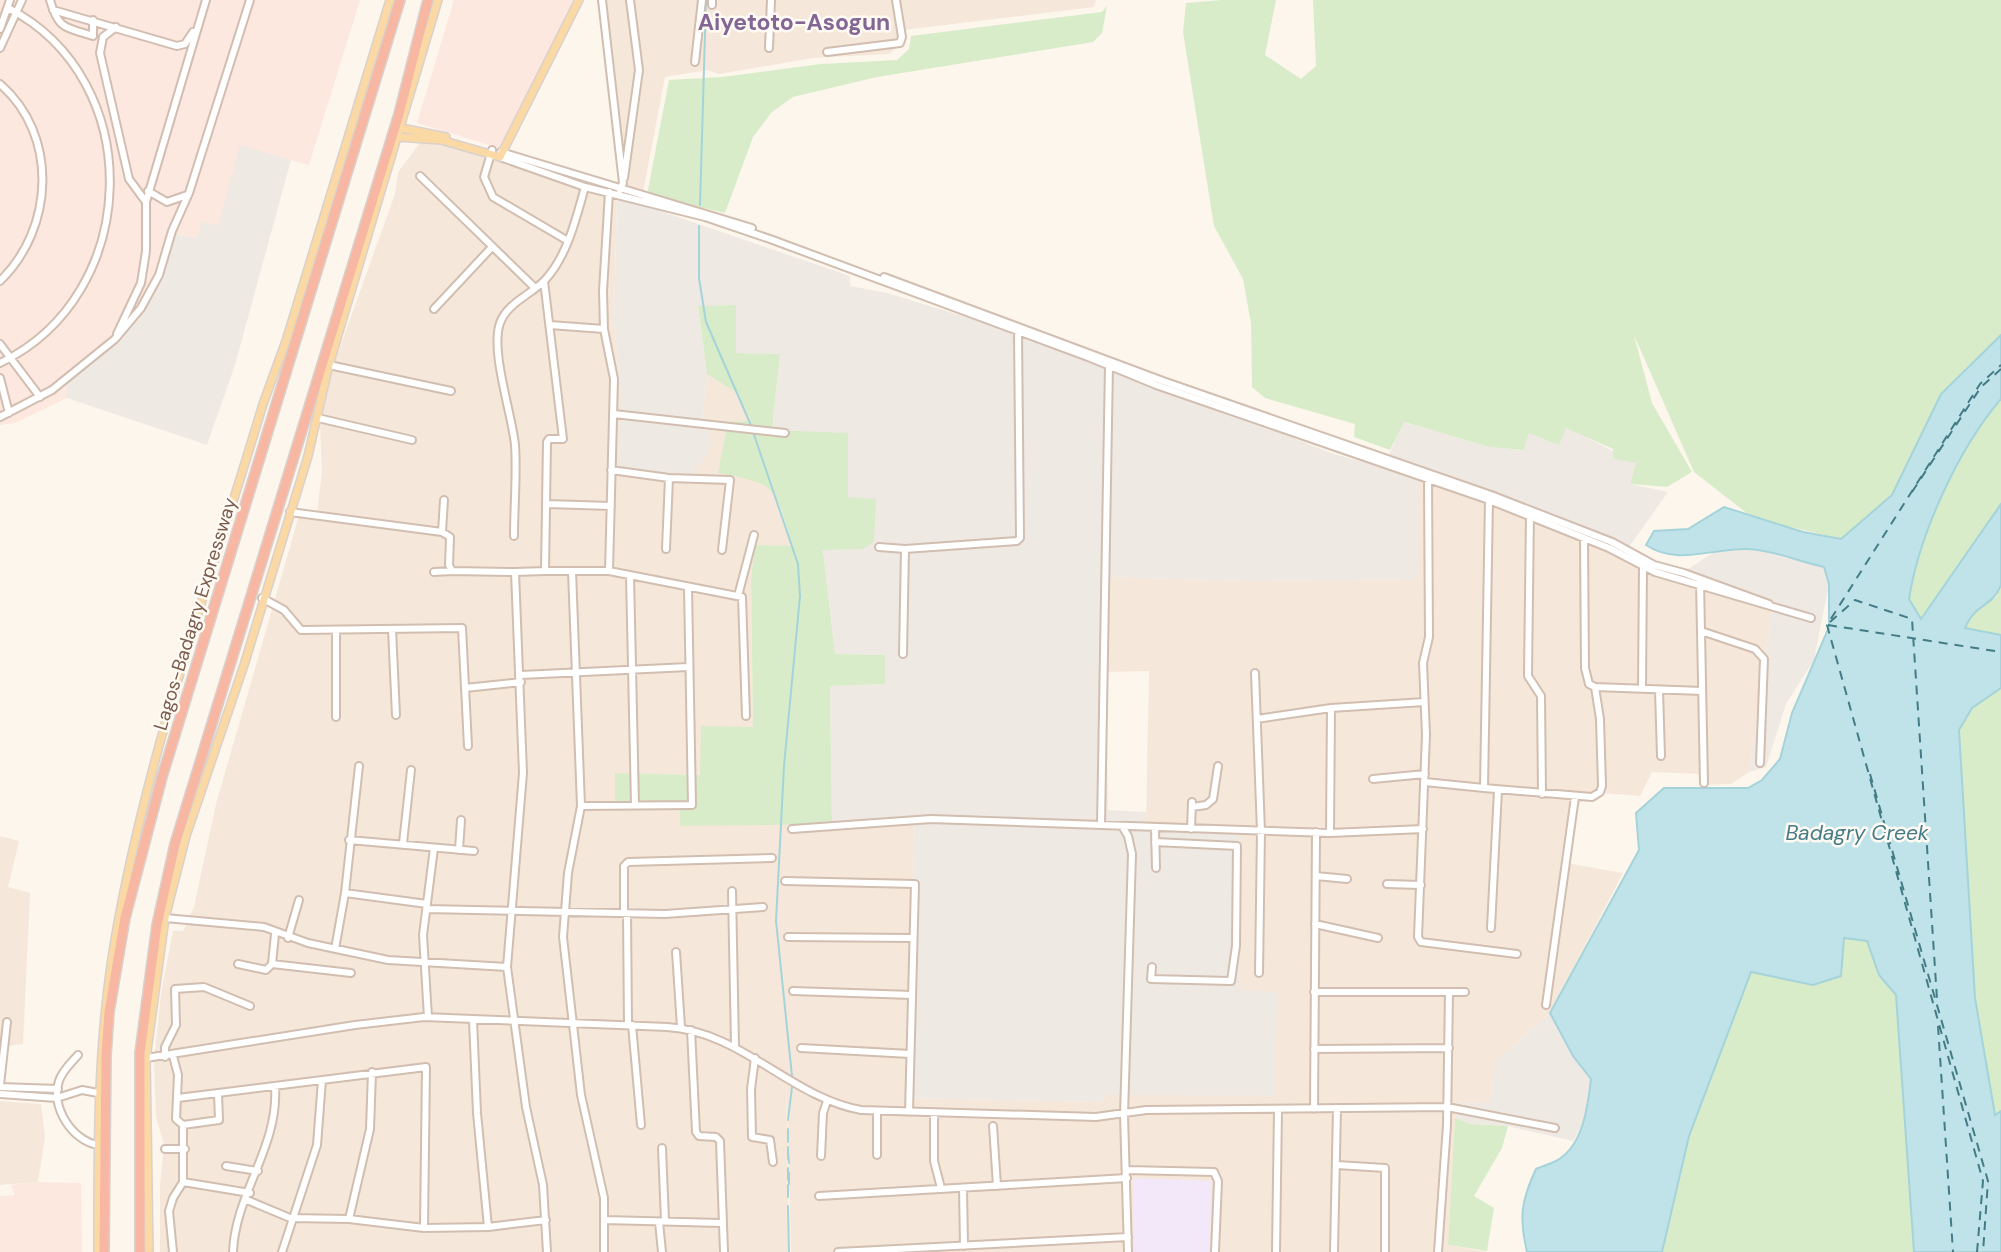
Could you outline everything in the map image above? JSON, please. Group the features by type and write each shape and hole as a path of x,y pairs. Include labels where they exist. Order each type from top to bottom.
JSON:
{"highway":[{"name":"Lagos-Badagry Expressway","path":"104,1252 100,1147 109,1012 125,918 144,839 400,0"},
{"path":"140,1252 140,1053 147,986 176,844 366,211 399,114 428,0"},
{"path":"140,1090 146,1154"}],"main road":[{"name":"Lagos-Badagry Expressway","path":"98,1252 98,1093 115,941 146,794 263,404 286,341 390,0"},
{"path":"149,1252 146,1058 165,918 184,844 244,665 318,418 329,365 438,0"},
{"path":"397,137 441,140 500,154 579,0"},
{"path":"401,128 491,152"}],"street":[{"path":"0,48 22,0"},
{"path":"50,0 58,24 93,36 93,20"},
{"path":"115,339 137,293 145,265 148,191 206,0"},
{"path":"0,417 40,397 115,339 141,308 159,275 172,231 189,192 250,0"},
{"path":"602,0 623,183"},
{"path":"620,190 629,159 639,70 630,0"},
{"path":"695,62 702,0"},
{"path":"769,48 771,0"},
{"path":"827,52 900,43 902,37 896,0"},
{"path":"0,29 9,4 59,47 89,90 108,148 111,178 110,207 93,267 74,298 52,324 0,363"},
{"path":"53,10 177,46 187,41 200,20"},
{"path":"116,27 103,37 100,53 129,179 146,202"},
{"path":"0,84 22,110 36,136 43,179 35,231 23,255 0,281"},
{"path":"491,152 484,177 493,197 568,241"},
{"path":"500,154 582,183 736,227 1018,332 1110,363"},
{"path":"420,176 533,286"},
{"path":"514,536 515,445 498,332 505,314 533,286 544,281 568,241 582,183"},
{"path":"610,190 620,190 727,219 1194,395 1612,542 1654,565 1750,602 1770,605 1811,618"},
{"path":"609,571 614,379 604,329 604,248 610,190"},
{"path":"148,191 167,201 181,199 189,192"},
{"path":"434,309 492,247"},
{"path":"544,281 563,439 548,439 547,442 545,571"},
{"path":"550,325 604,329"},
{"path":"879,547 905,549 1019,540 1018,332"},
{"path":"0,344 8,359 40,397"},
{"path":"1101,825 1110,363"},
{"path":"329,365 451,391"},
{"path":"0,378 9,413"},
{"path":"614,414 785,433"},
{"path":"318,418 412,439"},
{"path":"611,470 669,478 730,480 723,550"},
{"path":"1429,477 1530,513 1643,566 1700,581"},
{"path":"1429,477 1429,642 1423,663 1425,782 1418,937 1421,942 1517,954"},
{"path":"666,549 669,478"},
{"path":"442,532 444,500"},
{"path":"1484,788 1489,500"},
{"path":"547,505 611,506"},
{"path":"290,512 442,532 450,537 449,565 452,571"},
{"path":"1530,513 1528,676 1541,696 1542,794"},
{"path":"738,596 754,535"},
{"path":"1584,538 1585,668 1589,684 1595,687 1702,691"},
{"path":"903,654 905,549"},
{"path":"1642,687 1643,566"},
{"path":"572,570 581,806 569,864 564,949 581,1095 604,1198 604,1252"},
{"path":"434,572 609,571 738,596 743,600 746,716"},
{"path":"515,572 523,773 510,911 508,967 526,1107 543,1185 547,1252"},
{"path":"630,575 635,806"},
{"path":"1700,581 1704,783"},
{"path":"581,806 692,806 688,587"},
{"path":"262,598 284,610 300,630 462,628 468,747"},
{"path":"391,629 396,715"},
{"path":"336,630 336,717"},
{"path":"1701,631 1755,649 1764,659 1760,763"},
{"path":"465,688 577,671 688,667"},
{"path":"1255,673 1261,831 1259,973"},
{"path":"1425,782 1592,797 1600,792 1602,786 1601,719 1595,687"},
{"path":"1660,690 1661,756"},
{"path":"1257,719 1331,708 1424,702"},
{"path":"1331,708 1331,833"},
{"path":"335,949 345,893 359,766"},
{"path":"1192,829 1192,804 1206,805 1213,799 1218,766"},
{"path":"403,843 411,770"},
{"path":"1373,779 1425,774"},
{"path":"1491,928 1498,790"},
{"path":"1546,1004 1556,950 1574,797"},
{"path":"792,829 916,819 1331,833 1423,829"},
{"path":"459,850 461,820"},
{"path":"1122,826 1131,843 1132,853 1124,1115 1128,1252"},
{"path":"1156,828 1156,867"},
{"path":"1152,967 1151,979 1227,982 1233,979 1237,913 1235,830"},
{"path":"1314,1109 1316,832"},
{"path":"349,841 403,843 474,851"},
{"path":"1155,842 1235,844"},
{"path":"428,1017 423,934 434,848"},
{"path":"640,1125 630,1025 624,866 628,862 772,858"},
{"path":"1316,876 1347,879"},
{"path":"785,881 914,882 909,1112"},
{"path":"1387,884 1420,885"},
{"path":"732,891 735,1046"},
{"path":"345,893 427,907 510,911 666,914 763,907"},
{"path":"288,938 299,900"},
{"path":"165,918 264,927 288,938 388,960 508,967"},
{"path":"1315,924 1378,937"},
{"path":"238,964 267,970 272,964 275,934"},
{"path":"788,937 913,938"},
{"path":"677,952 681,1027"},
{"path":"272,964 351,973"},
{"path":"165,1056 165,1046 176,1025 175,989 204,987 250,1006"},
{"path":"793,991 912,995"},
{"path":"1314,992 1465,992"},
{"path":"1438,1252 1447,1107 1449,992"},
{"path":"146,1058 173,1056 320,1030 428,1017 516,1023 681,1027 735,1046 827,1101 877,1112 1124,1115 1146,1110 1447,1107 1555,1128"},
{"path":"473,1020 477,1113 488,1227"},
{"path":"7,1022 0,1086 67,1092"},
{"path":"691,1030 696,1132 699,1136 716,1137 720,1141 724,1252"},
{"path":"801,1048 910,1054"},
{"path":"1314,1049 1449,1048"},
{"path":"78,1055 63,1073 57,1089 57,1098 63,1117 75,1133 100,1147"},
{"path":"165,1252 173,1252 170,1205 183,1182 185,1149 183,1125 176,1119 178,1068 173,1056"},
{"path":"755,1058 751,1089 752,1137 770,1140 773,1162"},
{"path":"177,1098 372,1072 426,1068 424,1228"},
{"path":"349,1219 370,1129 372,1072"},
{"path":"282,1252 290,1218 317,1145 322,1080"},
{"path":"233,1252 236,1226 274,1121 275,1087"},
{"path":"0,1094 57,1098 67,1092 82,1090 98,1093"},
{"path":"183,1125 219,1120 218,1094"},
{"path":"821,1156 823,1112 827,1101"},
{"path":"1334,1252 1337,1108"},
{"path":"1276,1252 1278,1110"},
{"path":"877,1112 877,1155"},
{"path":"934,1113 934,1161 941,1188"},
{"path":"993,1126 997,1186"},
{"path":"662,1148 662,1252"},
{"path":"165,1149 185,1149"},
{"path":"1337,1165 1385,1168 1385,1252"},
{"path":"226,1166 258,1171"},
{"path":"1127,1170 1214,1172 1218,1181 1214,1252"},
{"path":"819,1196 1127,1178"},
{"path":"183,1182 250,1192"},
{"path":"962,1188 964,1246"},
{"path":"247,1200 290,1218 349,1219 424,1228 488,1227 546,1220"},
{"path":"605,1220 721,1223"},
{"path":"838,1252 1128,1237"}],"shaded area":[{"path":"0,0 360,0 309,165 240,146 218,226 196,238 175,234 152,297 137,319 66,383 67,398 15,423 0,425"},
{"path":"454,0 576,0 499,148 417,123"},
{"path":"599,0 1096,0 1094,7 903,30 901,44 889,54 813,58 719,74 707,70 665,77 643,192 624,187"},
{"path":"423,139 529,166 617,196 614,320 621,394 712,445 703,415 707,374 737,393 751,421 758,481 773,490 793,546 755,546 751,579 753,727 700,775 616,773 681,803 680,825 915,821 906,1098 1099,1102 1239,991 1240,832 1146,826 1149,671 1105,672 1106,577 1250,581 1416,579 1418,477 1628,559 1772,610 1749,772 1731,784 1703,785 1700,774 1652,772 1640,796 1603,793 1572,806 1566,863 1623,873 1550,1013 1495,1062 1490,1103 1456,1102 1448,1245 1488,1252 791,1252 786,1076 789,1252 160,1252 160,1186 164,1144 156,1117 154,1061 161,993 173,931 183,931 194,907 216,804 300,512 317,513 322,472 320,422 330,375 395,194 398,172"},
{"path":"240,145 291,160 235,365 207,445 67,398 66,383 137,319 152,297 164,277 175,234 196,238 202,222 218,225"},
{"path":"617,196 850,276 850,286 887,293 1038,339 1334,454 1418,477 1417,579 1250,581 1107,577 1105,672 1108,810 1146,812 1146,826 1240,831 1239,990 1277,992 1275,1096 1107,1095 1099,1102 906,1098 915,821 832,824 830,686 885,684 884,655 835,654 823,549 863,549 848,497 772,430 780,354 736,353 736,305 698,307 707,374 703,415 712,445 693,475 618,467 621,394 614,320"},
{"path":"1403,422 1489,447 1524,450 1529,433 1566,427 1636,463 1630,484 1668,492 1629,547 1389,455"},
{"path":"1750,549 1824,567 1829,584 1814,660 1786,704 1766,767 1749,772 1772,610 1682,578 1688,569 1714,552"},
{"path":"0,836 19,841 8,887 30,893 23,1044 0,1047"},
{"path":"1550,1013 1573,1056 1591,1079 1586,1119 1573,1141 1508,1126 1471,1124 1455,1118 1456,1102 1490,1103 1495,1062"},
{"path":"0,1101 41,1104 45,1137 38,1182 0,1185"},
{"path":"1133,1178 1211,1181 1210,1252 1134,1252"},
{"path":"38,1182 81,1183 82,1252 0,1252 0,1196 15,1195 11,1185"}],"green space":[{"path":"1276,0 1265,55 1301,79 1316,66 1313,0 2001,0 2001,335 1941,394 1892,495 1841,539 1753,518 1694,472 1634,335 1652,403 1692,472 1667,487 1630,484 1636,463 1614,459 1613,449 1566,428 1559,445 1529,433 1524,450 1489,447 1404,422 1390,450 1354,437 1355,424 1265,398 1252,387 1251,323 1243,279 1214,226 1183,32 1186,3"},
{"path":"1107,6 1102,33 1093,42 877,77 793,97 772,112 753,137 725,213 647,195 669,80 722,77 821,64 897,60 909,49 911,36 1102,12"},
{"path":"736,305 736,353 780,354 772,430 848,433 848,497 876,499 874,542 863,549 823,550 835,654 885,655 885,684 830,686 832,824 680,826 680,804 615,803 615,773 700,775 701,726 753,727 751,579 755,545 793,546 772,492 754,481 718,473 728,422 751,421 737,393 707,374 698,306"},
{"path":"2001,399 2001,504 1921,620 1909,599 1931,521 1970,443"},
{"path":"2001,585 2001,635 1964,629 1971,613 1996,597"},
{"path":"2001,688 2001,1111 1995,1116 1975,998 1959,729 1972,708"},
{"path":"1843,938 1867,941 1878,975 1896,995 1914,1252 1662,1252 1689,1136 1751,972 1813,985 1841,976"},
{"path":"1455,1118 1471,1124 1508,1126 1502,1148 1474,1196 1494,1208 1487,1251 1448,1245"}],"water":[{"name":"Badagry Creek","path":"2001,335 2001,399 1970,442 1943,494 1922,548 1909,599 1921,619 2001,504 2001,585 1993,598 1974,614 1965,628 2001,635 2001,688 1972,708 1959,730 1975,998 1995,1115 2001,1111 2001,1252 1914,1252 1896,995 1879,975 1867,941 1844,938 1841,976 1813,985 1751,972 1689,1136 1662,1252 1527,1252 1522,1219 1527,1191 1536,1169 1559,1159 1575,1141 1584,1121 1591,1079 1573,1056 1550,1013 1639,850 1636,813 1664,788 1748,788 1762,780 1780,759 1792,713 1829,627 1829,584 1824,567 1757,550 1735,549 1683,555 1658,551 1646,545 1654,531 1688,529 1724,507 1803,532 1841,539 1892,495 1941,394"}],"waterway":[{"path":"700,205 706,0"},
{"path":"699,226 699,278 706,322 750,423 798,564 800,596 784,766 776,921 792,1076"},
{"path":"788,1120 792,1087"},
{"path":"788,1129 788,1141"},
{"path":"788,1131 788,1142"},
{"path":"788,1147 788,1159"},
{"path":"788,1152 789,1163"},
{"path":"788,1168 788,1180"},
{"path":"789,1173 789,1184"},
{"path":"788,1185 788,1197"},
{"path":"788,1206 789,1252"}],"ferry route":[{"path":"1977,1252 1983,1181 1827,625 1980,384 2001,365"},
{"path":"1912,492 1981,387 2001,369"},
{"path":"1830,622 1855,600 1912,619 1937,999"},
{"path":"1828,625 2001,652"},
{"path":"1870,774 1988,1181 1983,1252"},
{"path":"1938,1026 1953,1252"}],"district":[{"name":"Aiyetoto-Asogun","path":"794,22"}]}
